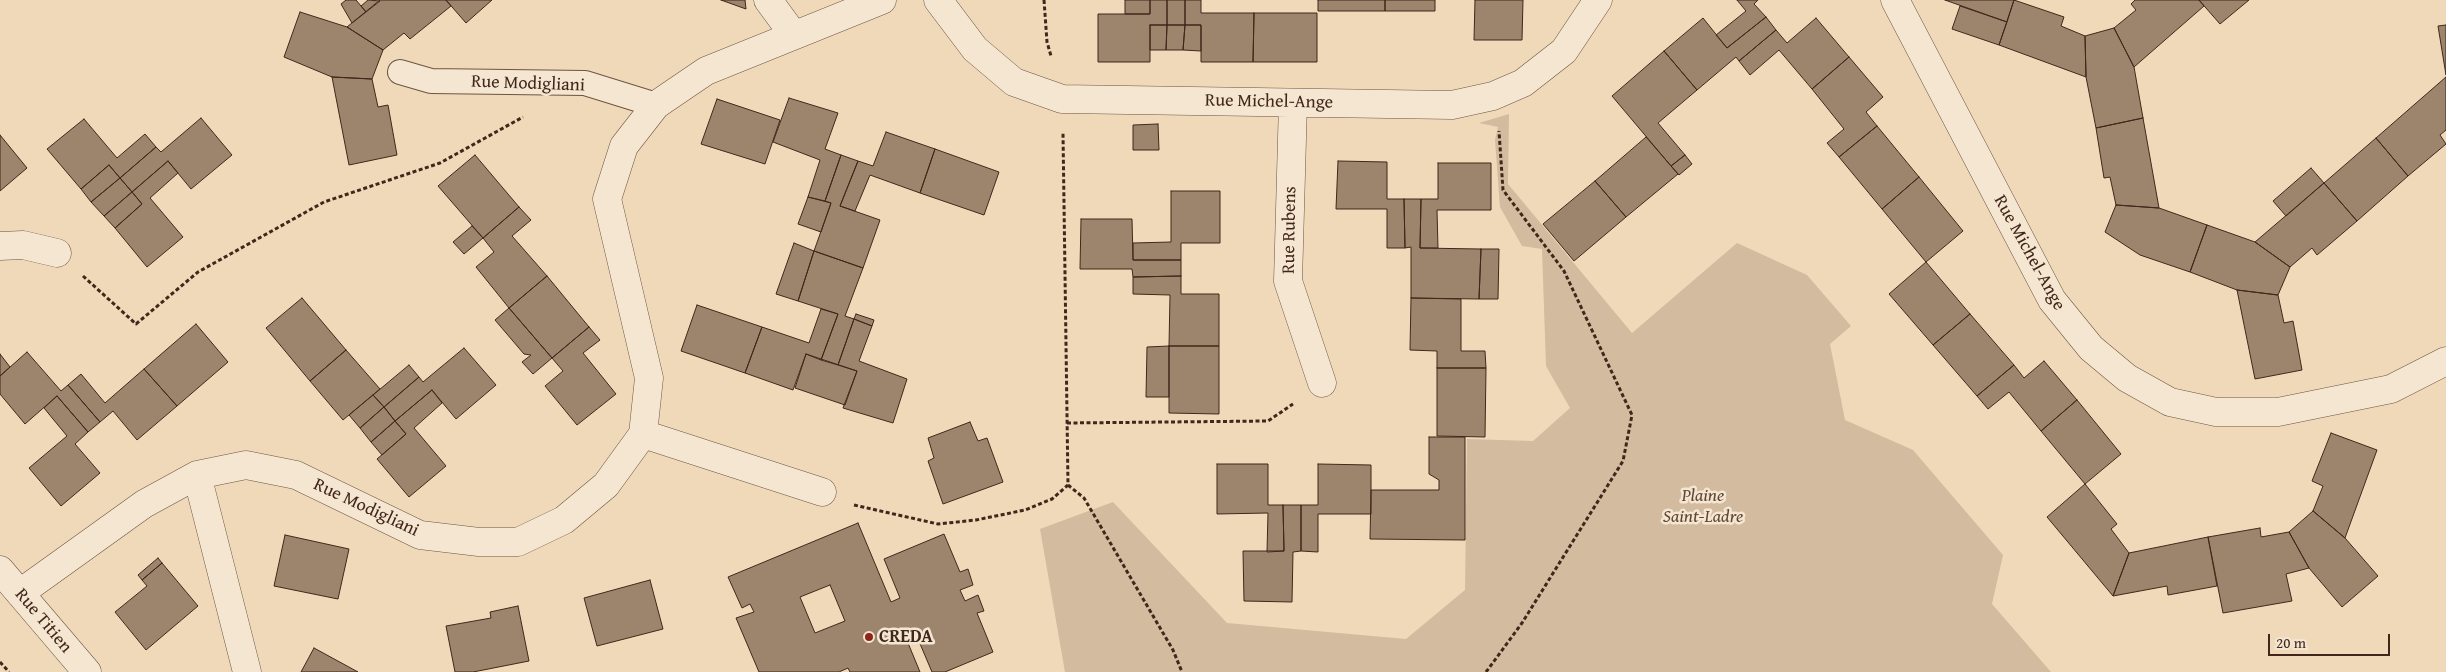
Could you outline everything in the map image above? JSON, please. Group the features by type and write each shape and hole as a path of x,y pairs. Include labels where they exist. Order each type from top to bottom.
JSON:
{"street":[{"path":"768,0 793,34"},
{"name":"Rue Modigliani","path":"20,593 144,504 197,475 246,465 296,475 420,535 479,542 518,542 564,520 606,485 643,434 649,378 608,199 624,146 656,105 706,71 793,34 882,0"},
{"name":"Rue Michel-Ange","path":"938,0 975,49 1014,82 1062,100 1452,104 1493,96 1523,83 1564,51 1598,0"},
{"name":"Rue Michel-Ange","path":"1895,0 2052,300 2091,348 2126,378 2170,402 2216,412 2278,412 2391,389 2446,361"},
{"name":"Rue Rubens","path":"1293,102 1288,281 1322,383"},
{"path":"0,246 23,245 57,253"},
{"path":"643,434 822,492"},
{"path":"197,475 247,672"},
{"name":"Rue Titien","path":"0,570 87,672"}],"lane":[{"name":"Rue Modigliani","path":"400,72 431,81 585,83 656,105"}],"path":[{"path":"822,492 864,509 938,524 976,520 1025,510 1052,499 1068,485 1062,100 1047,42 1044,0"},
{"path":"1486,672 1522,623 1623,462 1632,415 1564,271 1503,190 1498,127 1493,96"},
{"path":"57,253 136,324 198,272 324,202 440,163 525,116"},
{"path":"1067,423 1268,421 1322,383"},
{"path":"1068,485 1084,498 1173,650 1182,672"},
{"path":"0,662 9,672"}],"green space":[{"name":"Plaine Saint-Ladre","path":"1509,114 1508,184 1632,333 1737,243 1807,275 1851,326 1830,344 1845,420 1913,450 2003,555 1992,604 2051,672 1065,672 1040,529 1113,502 1227,623 1406,639 1465,590 1467,439 1533,441 1570,408 1546,366 1542,249 1522,246 1500,207 1495,140 1498,127 1479,123"}],"building":[{"path":"346,0 356,0 366,12 352,23 341,4"},
{"path":"368,0 380,1 366,12 361,6"},
{"path":"380,0 446,0 451,6 410,39 404,33 383,50 347,27"},
{"path":"446,0 492,0 466,23"},
{"path":"721,0 745,0 746,9"},
{"path":"1125,0 1150,0 1150,14 1125,14"},
{"path":"1150,0 1167,0 1167,25 1150,25 1150,62 1098,62 1098,14 1150,14"},
{"path":"1167,0 1185,0 1185,25 1167,25"},
{"path":"1185,0 1201,0 1201,13 1254,13 1253,62 1201,62 1201,25 1185,25"},
{"path":"1318,0 1385,0 1385,11 1318,11"},
{"path":"1385,0 1435,0 1435,11 1385,11"},
{"path":"1475,0 1523,0 1522,40 1474,40"},
{"path":"1737,0 1758,0 1754,4 1766,17 1727,48 1716,35 1746,11"},
{"path":"1945,0 2014,0 2007,22"},
{"path":"2014,0 2064,17 2061,26 2085,36 2086,77 1999,45"},
{"path":"2135,0 2199,0 2204,6 2134,67 2114,28 2136,10 2131,4"},
{"path":"2199,0 2249,0 2220,24"},
{"path":"1960,6 2007,22 1999,45 1952,29"},
{"path":"300,12 347,27 383,50 372,79 332,77 284,57"},
{"path":"1254,13 1317,13 1317,62 1253,62"},
{"path":"1766,17 1776,30 1739,61 1736,57 1697,90 1664,51 1703,18 1727,48"},
{"path":"1816,18 1849,57 1812,89 1779,50 1750,75 1739,61 1776,30 1787,43"},
{"path":"1150,25 1167,25 1166,50 1150,50"},
{"path":"1167,25 1185,25 1183,50 1166,50"},
{"path":"1185,25 1201,25 1201,51 1183,50"},
{"path":"2446,25 2446,75 2438,26"},
{"path":"2114,28 2134,67 2143,118 2096,128 2086,77 2085,36"},
{"path":"1664,51 1697,90 1658,123 1685,155 1671,166 1612,96"},
{"path":"1849,57 1883,97 1866,112 1877,126 1839,157 1827,143 1844,129 1812,89"},
{"path":"332,77 372,79 378,107 388,105 397,155 349,165"},
{"path":"2446,77 2446,130 2440,135 2446,144 2408,176 2376,138"},
{"path":"789,98 838,113 825,149 841,155 825,201 808,197 820,160 773,142"},
{"path":"717,99 780,120 765,164 701,144"},
{"path":"201,118 232,155 191,189 168,161 132,192 120,178 156,147 161,152"},
{"path":"2143,118 2159,208 2116,205 2110,177 2104,178 2096,128"},
{"path":"84,119 117,158 145,134 156,147 120,178 109,165 81,189 47,149"},
{"path":"1158,124 1159,150 1133,150 1133,125"},
{"path":"1877,126 1919,177 1882,209 1839,157"},
{"path":"886,132 935,149 920,193 870,175 855,211 840,206 858,161 873,166"},
{"path":"0,135 27,168 0,191"},
{"path":"1646,137 1678,174 1626,217 1595,181"},
{"path":"2376,138 2408,176 2357,221 2324,183"},
{"path":"935,149 999,172 984,215 920,193"},
{"path":"475,155 519,207 483,238 438,186"},
{"path":"841,155 858,161 840,206 880,220 863,268 814,251 831,203 825,201"},
{"path":"1685,155 1692,164 1679,175 1671,166"},
{"path":"168,161 178,173 150,198 183,237 147,267 115,228 142,204 132,192"},
{"path":"1338,161 1387,162 1387,199 1404,199 1405,248 1387,248 1387,209 1336,209"},
{"path":"1438,163 1491,163 1491,210 1437,210 1438,248 1420,248 1421,199 1438,199"},
{"path":"109,165 120,178 91,202 81,189"},
{"path":"2311,168 2324,183 2286,216 2273,201"},
{"path":"1919,177 1963,231 1926,262 1882,209"},
{"path":"120,178 132,192 104,216 91,202"},
{"path":"1595,181 1626,217 1574,261 1543,224"},
{"path":"2324,183 2357,221 2317,255 2312,248 2290,267 2255,242"},
{"path":"1171,191 1220,191 1220,243 1181,243 1181,260 1133,260 1133,243 1171,242"},
{"path":"132,192 142,204 115,228 104,216"},
{"path":"808,197 831,203 821,232 798,224"},
{"path":"1404,199 1421,199 1420,248 1481,249 1479,299 1411,298 1411,247 1405,248"},
{"path":"2116,205 2159,208 2207,225 2190,272 2140,255 2105,232"},
{"path":"519,207 531,220 512,236 547,276 509,308 476,267 494,252 483,238"},
{"path":"1081,219 1132,219 1133,260 1181,260 1181,276 1133,277 1132,269 1080,269"},
{"path":"2207,225 2255,242 2290,267 2278,295 2237,290 2190,272"},
{"path":"472,226 483,238 464,254 453,242"},
{"path":"794,243 814,251 798,301 776,294"},
{"path":"1481,249 1499,249 1498,299 1479,299"},
{"path":"814,251 863,268 845,316 854,319 838,365 821,360 838,314 798,301"},
{"path":"1926,262 1970,314 1933,345 1889,294"},
{"path":"547,276 589,327 552,358 509,308"},
{"path":"1181,276 1181,294 1219,294 1219,346 1169,346 1170,295 1133,294 1133,277"},
{"path":"2237,290 2278,295 2284,323 2293,321 2302,370 2255,379"},
{"path":"302,298 346,350 310,381 266,328"},
{"path":"1411,298 1461,299 1461,351 1485,351 1486,368 1437,368 1437,351 1410,350"},
{"path":"697,305 762,327 745,373 681,351"},
{"path":"509,308 552,358 533,374 522,362 531,355 524,354 495,320"},
{"path":"821,309 838,314 821,360 806,354 793,390 745,373 762,327 809,343"},
{"path":"856,314 874,320 872,326 854,319"},
{"path":"1970,314 2014,365 1977,396 1933,345"},
{"path":"854,319 872,326 859,361 907,379 893,423 843,408 857,371 838,365"},
{"path":"196,324 228,362 177,406 144,369"},
{"path":"589,327 600,340 583,353 616,394 577,425 545,386 563,371 552,358"},
{"path":"1169,346 1169,397 1146,397 1147,347"},
{"path":"1169,346 1219,346 1219,414 1169,413"},
{"path":"464,348 496,385 456,419 432,390 395,421 384,407 419,377 423,382"},
{"path":"346,350 380,389 343,420 310,381"},
{"path":"27,352 61,391 68,385 100,422 88,432 57,396 25,424 0,394 0,376"},
{"path":"0,354 10,367 0,376"},
{"path":"806,354 857,371 845,405 795,388"},
{"path":"2044,361 2077,400 2041,431 2009,392 1988,409 1977,396 2014,365 2024,378"},
{"path":"409,365 419,377 384,407 373,395"},
{"path":"1437,368 1486,368 1485,437 1437,436"},
{"path":"144,369 177,406 137,440 113,411 100,422 68,385 81,374 105,403"},
{"path":"432,390 442,403 414,428 446,466 409,497 377,459 406,434 395,421"},
{"path":"373,395 384,407 360,428 349,415"},
{"path":"57,396 88,432 75,444 100,473 61,506 29,468 67,436 44,408"},
{"path":"2077,400 2121,454 2085,484 2041,431"},
{"path":"384,407 395,421 371,442 360,428"},
{"path":"395,421 406,434 382,455 371,442"},
{"path":"970,422 978,441 987,438 1003,482 943,504 928,461 934,458 928,438"},
{"path":"2331,433 2377,450 2345,538 2313,511 2323,486 2312,481"},
{"path":"1429,437 1465,437 1465,540 1370,539 1371,490 1439,490 1439,480 1429,474"},
{"path":"1217,464 1268,464 1268,505 1283,505 1284,551 1267,552 1268,513 1217,514"},
{"path":"1318,464 1371,465 1371,514 1318,514 1318,552 1301,551 1301,505 1318,505"},
{"path":"2085,484 2117,524 2111,529 2129,553 2113,596 2047,517"},
{"path":"1283,505 1301,505 1301,551 1293,552 1292,602 1244,601 1243,551 1284,551"},
{"path":"2313,511 2345,538 2378,576 2342,607 2309,568 2289,532"},
{"path":"858,523 891,602 900,598 884,559 944,534 960,572 968,569 973,585 960,590 965,601 978,595 984,611 977,613 993,652 945,672 932,672 918,639 908,643 920,672 850,672 848,668 839,672 759,672 736,618 754,612 750,604 742,608 728,577","holes":["830,585 845,621 815,633 800,597"]},
{"path":"2260,528 2261,537 2289,532 2309,568 2286,574 2292,601 2223,613 2208,537"},
{"path":"285,535 349,549 338,599 274,586"},
{"path":"2208,537 2217,586 2168,595 2167,586 2113,596 2129,553"},
{"path":"158,558 162,563 142,580 138,575"},
{"path":"162,563 198,606 146,650 115,612 147,586 142,580"},
{"path":"650,580 663,629 597,646 584,598"},
{"path":"518,606 529,661 473,672 455,672 446,626 491,618 490,612"},
{"path":"314,648 358,672 301,672"}],"place":[{"name":"CREDA","path":"869,637"}]}
